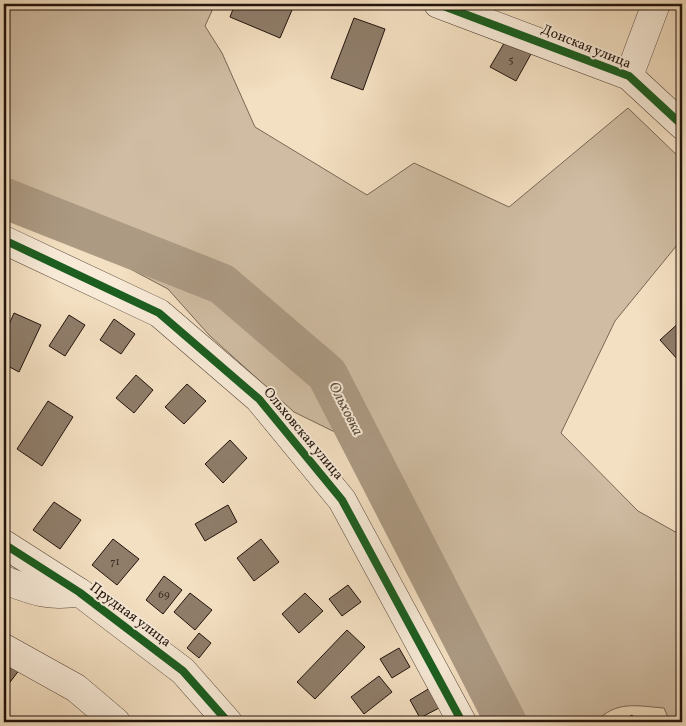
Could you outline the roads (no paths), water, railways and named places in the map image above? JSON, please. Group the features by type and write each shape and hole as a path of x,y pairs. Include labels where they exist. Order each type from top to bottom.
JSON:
{"street":[{"name":"Донская улица","path":"438,4 629,76 682,125"},
{"path":"629,76 656,4"},
{"name":"Ольховская улица","path":"4,240 159,314 259,398 342,500 462,722"},
{"name":"Прудная улица","path":"4,544 78,592 183,671 228,722"},
{"path":"4,580 41,594 63,595 78,592"},
{"path":"4,648 76,688 116,722"}],"waterway":[{"name":"Ольховка","path":"4,198 222,284 327,374 506,722"}]}
